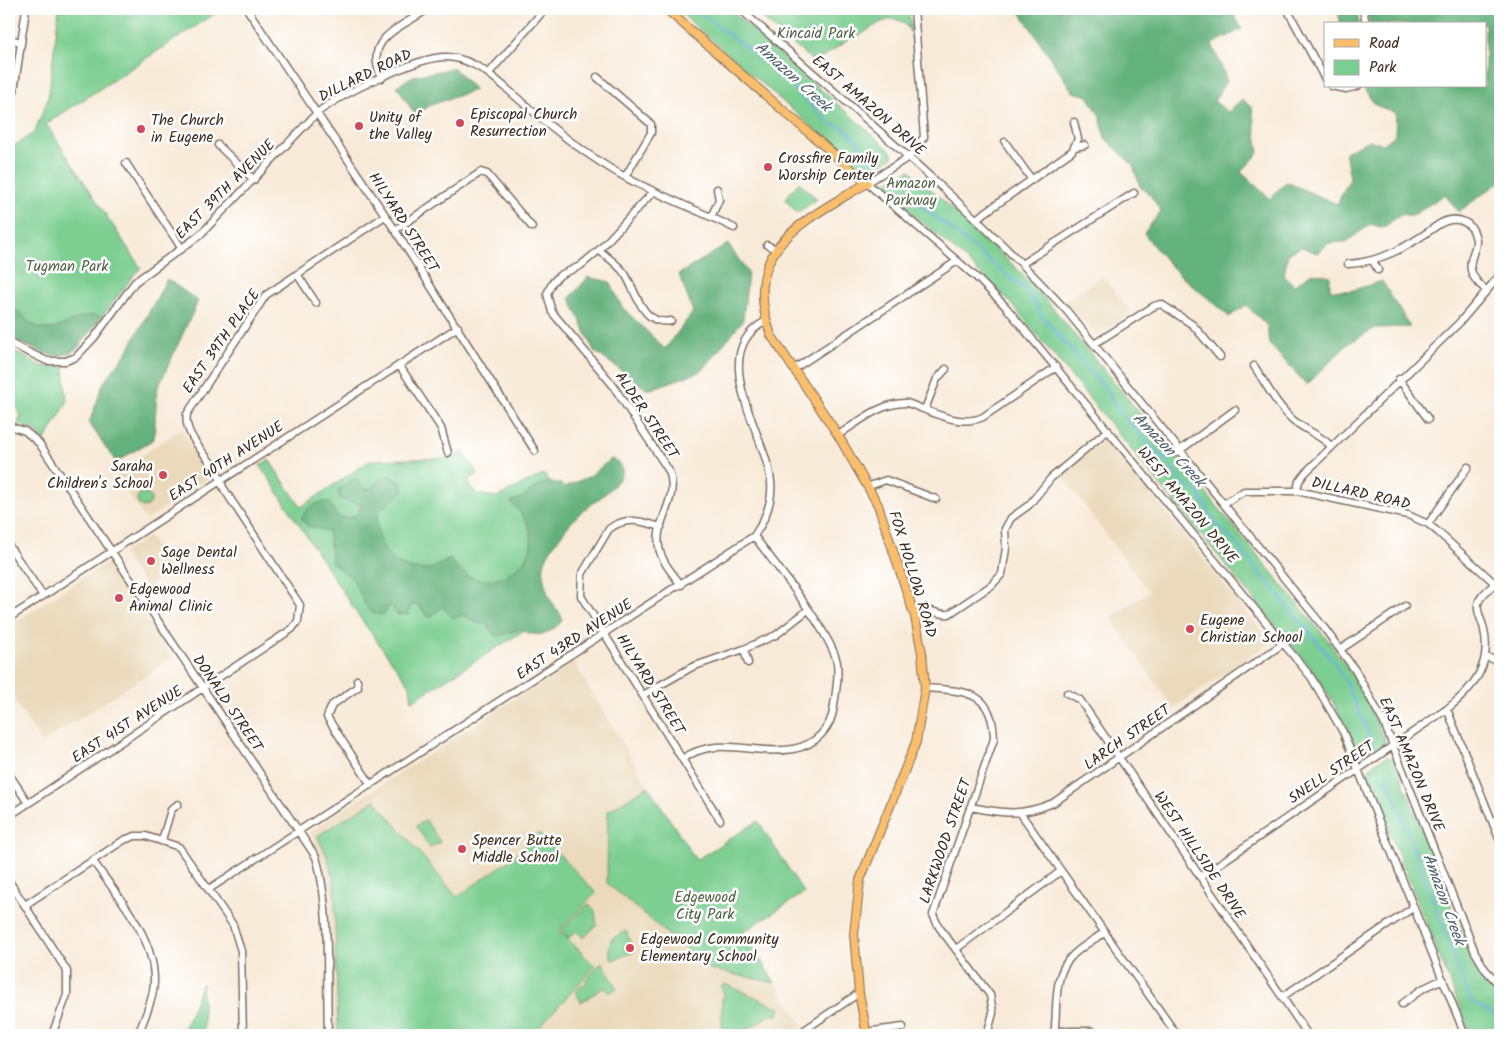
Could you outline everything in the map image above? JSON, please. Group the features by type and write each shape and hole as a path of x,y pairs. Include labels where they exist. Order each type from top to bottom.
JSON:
{"main road":[{"name":"WEST AMAZON DRIVE","path":"666,9 867,183"},
{"name":"FOX HOLLOW ROAD","path":"866,1034 859,993 854,934 860,880 916,742 925,688 922,653 912,609 890,535 869,486 838,435 771,335 766,321 762,292 765,276 775,249 797,226 867,183"}],"street":[{"path":"9,102 14,91 26,9"},
{"name":"HILYARD STREET","path":"247,9 395,230 458,327 535,452"},
{"path":"382,78 375,60 380,43 428,9"},
{"path":"489,73 545,9"},
{"name":"EAST AMAZON DRIVE","path":"740,9 909,157 1023,263 1094,344 1178,451 1225,502 1341,649 1371,696 1393,745 1475,952 1485,969 1500,986"},
{"path":"909,157 923,140 924,134 914,9"},
{"path":"1287,9 1324,77"},
{"path":"1363,9 1366,22"},
{"path":"9,40 21,42"},
{"name":"DILLARD ROAD","path":"316,113 335,101 382,78 422,62 447,57 467,63 489,73 558,132 625,177 734,228"},
{"path":"597,77 648,121 652,129 625,177"},
{"name":"EAST 39TH AVENUE","path":"9,342 47,361 66,361 76,357 94,338 135,282 182,249 216,220 316,113"},
{"path":"1074,122 1078,139 1075,147"},
{"path":"1005,142 1032,180"},
{"path":"218,145 254,180"},
{"path":"976,219 1075,147 1085,145"},
{"name":"FOX HOLLOW ROAD","path":"867,183 909,157"},
{"path":"126,163 182,249"},
{"path":"395,230 479,172 487,174 532,227"},
{"name":"WEST AMAZON DRIVE","path":"867,183 991,291 1284,643 1323,695 1343,732 1465,1035"},
{"path":"711,217 719,200 717,189"},
{"path":"654,191 599,250 625,275 637,299 650,316 660,322 671,321"},
{"path":"1023,263 1134,193"},
{"name":"EAST 39TH PLACE","path":"220,480 189,430 186,421 190,408 261,301 274,289 385,216"},
{"path":"1348,264 1373,261 1413,243 1442,223 1457,218 1465,222 1474,235 1476,243 1470,259 1470,268 1476,280 1487,291"},
{"path":"767,245 775,249"},
{"name":"ALDER STREET","path":"599,250 580,266 560,275 548,289 549,307 612,384 669,471 673,480 673,493 658,538 661,553 681,585"},
{"path":"794,369 957,261"},
{"path":"1373,261 1378,270"},
{"path":"297,274 316,303"},
{"path":"1297,492 1302,477 1331,446 1460,322 1500,275"},
{"path":"1094,344 1154,306 1161,304 1193,325 1220,357"},
{"name":"EAST 43RD AVENUE","path":"209,889 754,536 768,511 771,482 738,372 744,344 753,330 766,321"},
{"name":"EAST 40TH AVENUE","path":"9,618 110,550 458,327"},
{"path":"399,365 441,428 448,453"},
{"path":"1254,366 1290,417 1302,427 1321,436 1331,446"},
{"path":"838,435 890,404 907,403 956,420 974,422 983,418 1056,367"},
{"path":"925,409 937,379 946,369"},
{"path":"1399,379 1428,419"},
{"path":"1178,451 1235,410"},
{"name":"DONALD STREET","path":"9,426 25,431 39,443 316,857 322,875 324,899 328,1035"},
{"path":"912,609 926,608 941,615 949,614 997,581 1004,570 1005,529 1008,522 1033,502 1051,478 1108,430"},
{"path":"1428,524 1468,467"},
{"name":"EAST 41ST AVENUE","path":"9,816 292,630 298,621 300,605 220,480"},
{"path":"869,486 882,480 892,481 915,493 936,499"},
{"name":"DILLARD ROAD","path":"1225,502 1244,491 1297,492 1408,515 1428,524 1498,585"},
{"name":"HILYARD STREET","path":"662,527 632,520 615,524 604,534 586,568 581,581 582,596 720,820"},
{"path":"682,758 696,750 709,746 774,750 794,749 808,744 825,731 834,710 837,663 832,649 808,610 754,536"},
{"path":"9,546 43,596"},
{"name":"SNELL STREET","path":"1200,877 1447,709 1474,685 1485,657 1486,642 1477,605 1480,599 1498,585"},
{"path":"1341,649 1405,606"},
{"path":"643,695 692,667 744,649 776,635 808,610"},
{"name":"LARCH STREET","path":"971,807 1020,814 1053,803 1284,643"},
{"path":"744,649 748,663"},
{"path":"1485,657 1500,661"},
{"path":"358,680 358,687 332,705 327,718 371,785"},
{"name":"LARKWOOD STREET","path":"925,688 972,694 982,700 990,712 994,724 994,739 933,915 938,927 990,995 993,1014 987,1035"},
{"name":"WEST HILLSIDE DRIVE","path":"1067,693 1080,700 1308,1035"},
{"path":"1447,709 1500,841"},
{"path":"9,774 28,803"},
{"path":"162,840 170,810 178,804"},
{"path":"1020,814 1177,1035"},
{"path":"25,905 124,840 135,836 162,840 180,847 233,925 238,938 241,951 243,1035"},
{"path":"93,860 148,945 154,981 150,1002 138,1035"},
{"path":"956,949 1061,871"},
{"path":"9,880 68,970 67,995 52,1035"},
{"path":"1282,997 1414,908"},
{"path":"1092,1031 1055,1033 1058,988 1065,965 1076,952 1105,932"},
{"path":"1402,1004 1422,989 1442,980"},
{"path":"797,1035 859,993"},
{"name":"FOX HOLLOW ROAD","path":"866,1034 903,1027"}],"shaded area":[{"path":"1102,276 1132,313 1097,336 1065,301"},
{"name":"Saraha Children's School","path":"181,429 212,476 146,520 114,474"},
{"path":"1106,437 1269,641 1269,643 1173,709 1111,617 1149,592 1061,474"},
{"path":"149,536 169,567 147,589 123,553"},
{"path":"106,563 110,564 172,658 42,743 9,693 9,626"},
{"name":"Spencer Butte Middle School","path":"573,661 648,786 608,811 709,969 775,983 803,1025 788,1035 332,1035 328,885 322,861 309,832"}],"green space":[{"name":"Tugman Park","path":"59,9 222,9 46,124 141,268 78,348 70,353 59,356 46,354 9,338 9,149 34,133 48,99"},
{"name":"Amazon Parkway","path":"676,9 729,9 891,151 893,157 870,172 863,171"},
{"name":"Kincaid Park","path":"751,9 909,9 911,33 899,20 884,21 855,39 852,37 815,63"},
{"path":"1018,9 1231,9 1242,29 1212,44 1227,80 1214,101 1228,112 1242,99 1252,108 1259,153 1241,172 1270,199 1286,182 1337,204 1350,178 1345,152 1369,140 1383,144 1395,135 1396,113 1375,105 1365,88 1486,88 1486,22 1369,22 1366,9 1500,9 1500,182 1458,212 1445,194 1412,216 1401,214 1383,228 1371,224 1346,242 1329,243 1317,253 1301,247 1288,254 1284,275 1294,285 1312,273 1330,276 1330,290 1350,291 1382,281 1410,327 1376,328 1349,343 1307,385 1269,344 1267,326 1246,305 1229,317 1180,275 1149,240 1144,233 1161,211 1150,195 1140,187 1133,165 1105,138 1100,116 1088,96 1073,92"},
{"path":"1337,9 1356,9 1359,22 1340,22"},
{"path":"454,68 475,90 431,105 415,115 397,86 413,76"},
{"name":"Amazon Parkway","path":"910,170 1015,267 1041,294 1327,639 1357,682 1386,742 1379,751 1364,759 1359,757 1333,702 1316,675 1010,302 966,260 883,189 887,182"},
{"path":"799,182 817,199 797,213 785,199"},
{"path":"728,244 748,273 743,320 702,371 648,390 594,351 570,298 588,277 610,282 622,307 665,349 693,312 679,274"},
{"path":"167,279 198,301 157,390 154,439 116,462 89,423 104,382 127,352"},
{"path":"9,306 34,325 45,329 59,327 87,316 101,317 75,349 59,355 49,354 9,338"},
{"path":"9,348 41,366 64,367 67,403 44,442 37,432 18,423 21,416 9,397"},
{"path":"463,452 478,474 467,481 477,494 497,497 544,474 567,509 528,576 552,613 412,701 410,686 358,615 260,465 269,460 301,507 371,460 453,458"},
{"path":"611,459 620,464 622,471 619,479 603,496 576,517 548,554 544,564 546,588 562,621 553,630 537,635 520,629 499,636 495,635 486,624 477,623 463,615 453,618 442,607 432,616 427,617 416,604 410,606 409,614 397,615 392,606 388,607 385,614 372,612 364,603 353,580 332,562 328,531 308,526 302,519 309,508 325,502 329,502 337,516 348,518 358,514 361,505 340,499 338,490 354,479 359,481 364,489 371,489 380,479 390,475 401,483 404,490 378,512 379,536 388,555 405,567 416,569 429,569 450,559 470,577 478,580 488,580 516,569 528,554 531,545 528,527 522,516 510,502 524,496 536,487 550,482 565,487 590,476"},
{"path":"141,493 147,493 151,500 147,507 141,507 137,503 137,497"},
{"path":"1387,757 1394,759 1456,918 1486,985 1492,985 1500,991 1500,1035 1471,1035 1367,776 1369,769 1374,764"},
{"name":"Edgewood City Park","path":"648,786 696,860 758,821 804,893 743,932 775,983 709,969 607,883 608,811"},
{"path":"375,800 457,897 511,859 539,833 596,893 559,930 595,966 532,1035 338,1035 334,880 326,854 317,836"},
{"path":"426,820 440,842 430,848 416,826"},
{"path":"588,904 595,911 597,925 583,938 576,931 569,938 561,930"},
{"path":"626,931 634,952 612,960 609,949 611,939"},
{"path":"602,962 617,988 609,993 605,987 581,1002 575,991 587,982 585,980"},
{"path":"202,983 204,1035 182,1035"},
{"path":"725,984 780,1008 777,1016 772,1014 739,1035 722,1035 722,998 725,996 721,987"}],"waterway":[{"name":"Amazon Creek","path":"695,9 773,68 831,125 838,126 850,133 872,164"},
{"name":"Amazon Creek","path":"912,198 1027,291 1045,320 1107,390 1120,413 1150,446 1166,460 1183,483 1198,493 1216,523 1237,545 1333,661 1346,682 1374,746"},
{"name":"Amazon Creek","path":"1386,773 1472,1002 1500,1018"}],"place":[{"name":"Episcopal Church Resurrection","path":"460,123"},
{"name":"Unity of the Valley","path":"359,126"},
{"name":"The Church in Eugene","path":"141,129"},
{"name":"Crossfire Family Worship Center","path":"768,167"},
{"name":"Saraha Children's School","path":"163,475"},
{"name":"Sage Dental Wellness","path":"151,561"},
{"name":"Edgewood Animal Clinic","path":"119,598"},
{"name":"Eugene Christian School","path":"1190,629"},
{"name":"Spencer Butte Middle School","path":"462,849"},
{"name":"Edgewood Community Elementary School","path":"630,948"}]}
